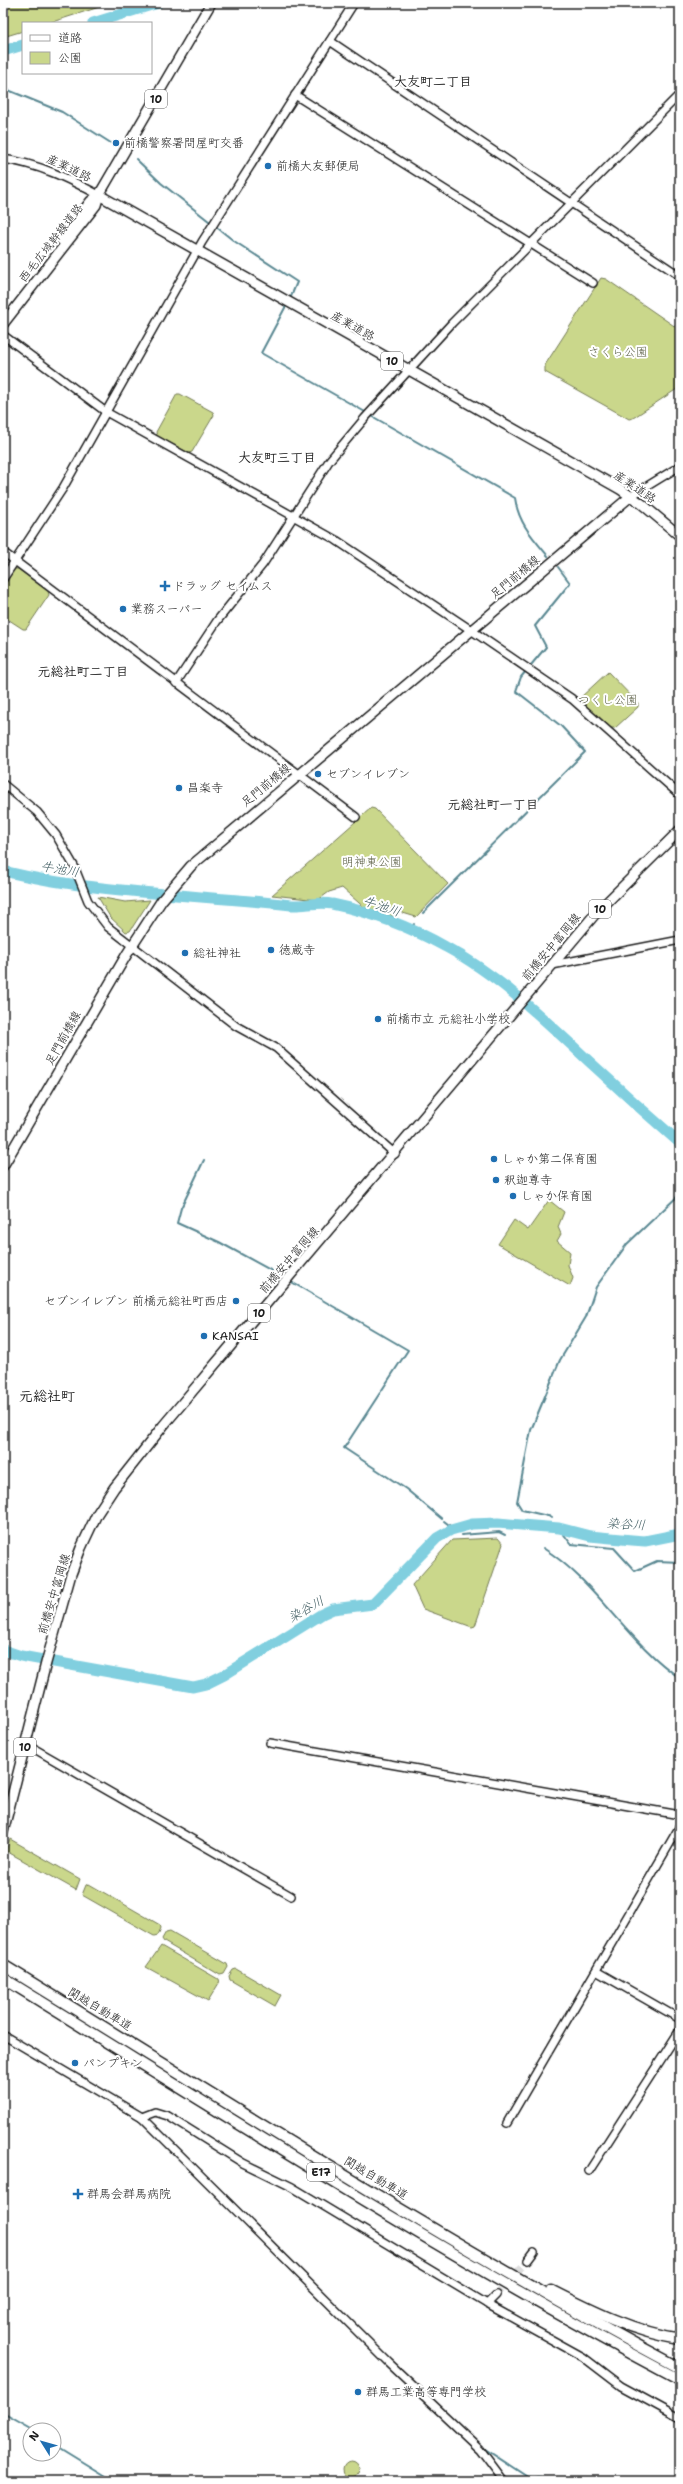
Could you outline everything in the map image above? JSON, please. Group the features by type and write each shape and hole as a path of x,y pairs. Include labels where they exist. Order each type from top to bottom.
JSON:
{"highway":[{"name":"関越自動車道","path":"3,1964 443,2234 545,2294 680,2368"},
{"name":"関越自動車道","path":"3,1978 437,2243 643,2361 680,2380"},
{"path":"443,2234 612,2320 646,2331 680,2339"},
{"path":"643,2361 680,2386"}],"main road":[{"name":"西毛広域幹線道路","path":"3,324 96,205 99,195 212,3"},
{"name":"西毛広域幹線道路","path":"3,315 91,201 99,195"},
{"name":"産業道路","path":"99,195 408,371 632,496 680,536"},
{"name":"足門前橋線","path":"3,1166 132,946 172,887 204,853 298,773 632,496"},
{"name":"前橋安中富岡線","path":"26,1744 46,1663 71,1574 97,1514 116,1484 179,1407 395,1154 526,995 596,913 680,830"},
{"name":"10","path":"3,1832 26,1744"}],"street":[{"path":"3,579 63,488 197,250 354,3"},
{"path":"330,41 680,276"},
{"path":"176,683 217,621 257,572 329,461 452,323 573,204 680,94"},
{"path":"295,95 532,243 593,283"},
{"name":"産業道路","path":"3,159 25,162 49,170 99,195"},
{"path":"3,335 106,412 340,543 471,630 572,699 680,795"},
{"path":"632,496 680,466"},
{"path":"3,552 356,817"},
{"path":"3,784 30,805 46,821 60,841 85,893 102,921 236,1026 276,1048 395,1154"},
{"path":"552,965 680,940"},
{"path":"270,1743 680,1815"},
{"path":"26,1744 291,1896"},
{"path":"507,2123 680,1826"},
{"path":"596,1971 680,2019"},
{"path":"589,2171 680,2030"},
{"path":"3,2035 142,2117 389,2363 480,2449 504,2481"},
{"path":"142,2117 155,2112 168,2116 243,2163 292,2187 487,2304 583,2357 621,2386 680,2418"},
{"path":"528,2260 534,2252"},
{"path":"487,2304 496,2295"}],"green space":[{"path":"3,3 112,3 52,22 22,22 22,31 3,37"},
{"name":"さくら公園","path":"601,278 606,279 680,330 680,387 633,418 629,419 545,372 545,365"},
{"path":"177,394 180,394 213,412 214,415 192,452 189,453 157,436 156,432"},
{"path":"15,569 18,569 48,591 49,595 26,629 23,629 3,616 3,586"},
{"name":"つくし公園","path":"608,672 638,703 638,707 615,728 611,728 582,703 581,697"},
{"name":"明神東公園","path":"371,808 375,809 448,884 416,917 393,910 393,916 367,910 342,888 329,892 318,900 272,895"},
{"path":"98,897 125,902 150,900 130,931 126,932 110,917"},
{"path":"549,1200 564,1212 558,1227 561,1234 557,1241 570,1252 568,1265 573,1278 570,1286 498,1244 514,1220 528,1230"},
{"path":"498,1538 503,1544 475,1626 472,1627 423,1609 412,1585 452,1540"},
{"path":"10,1839 80,1879 76,1890 6,1851"},
{"path":"89,1884 160,1925 161,1928 158,1935 154,1936 82,1895 86,1885"},
{"path":"170,1931 227,1964 228,1967 224,1974 220,1975 164,1942 162,1939 166,1932"},
{"path":"161,1946 218,1979 219,1983 208,2001 146,1967"},
{"path":"236,1969 281,1995 275,2006 230,1980 229,1976 233,1970"},
{"path":"351,2461 358,2466 359,2469 354,2476 351,2477 344,2472 343,2469 348,2462"}],"waterway":[{"path":"96,22 158,3"},
{"path":"3,51 22,45"},
{"path":"3,88 62,112 114,145"},
{"path":"136,159 161,183 234,241 297,282 290,299"},
{"path":"287,304 261,353 367,413"},
{"path":"370,415 515,498 519,515 531,536 548,556"},
{"path":"423,913 585,752 561,726 516,691 521,677 546,647 535,626 570,583 558,567"},
{"name":"牛池川","path":"3,871 39,879 110,889 291,905 327,903 361,911 405,927 446,947 485,971 540,1016 680,1143"},
{"name":"牛池川","path":"410,930 414,924"},
{"path":"204,1160 181,1208 177,1223 219,1242 285,1278"},
{"path":"552,1517 522,1510 517,1502 531,1430 560,1360 586,1317 596,1287 627,1244 680,1194"},
{"path":"288,1280 408,1350 344,1448 406,1489 442,1519"},
{"name":"染谷川","path":"444,1521 458,1532"},
{"name":"染谷川","path":"3,1650 21,1656 193,1687 206,1684 224,1675 322,1614 333,1609 373,1604 437,1538 451,1530 472,1524 498,1523 559,1528 590,1536 645,1541 680,1534"},
{"path":"559,1528 571,1544 614,1548 635,1571 657,1561 680,1562"},
{"path":"461,1535 499,1532 505,1535"},
{"path":"543,1548 580,1578 644,1648 661,1664 680,1678"},
{"path":"3,2413 22,2424"},
{"path":"482,2447 532,2480 539,2478 546,2481"},
{"path":"62,2449 106,2476"}],"tunnel":[{"path":"496,2295 528,2260"}],"place":[{"name":"前橋警察署問屋町交番","path":"116,143"},
{"name":"前橋大友郵便局","path":"268,166"},
{"name":"ドラッグ セイムス","path":"165,586"},
{"name":"業務スーパー","path":"123,609"},
{"name":"セブンイレブン","path":"318,774"},
{"name":"昌楽寺","path":"179,788"},
{"name":"徳蔵寺","path":"271,950"},
{"name":"総社神社","path":"185,953"},
{"name":"前橋市立 元総社小学校","path":"378,1019"},
{"name":"しゃか第二保育園","path":"494,1159"},
{"name":"釈迦尊寺","path":"496,1180"},
{"name":"しゃか保育園","path":"513,1196"},
{"name":"セブンイレブン 前橋元総社町西店","path":"236,1301"},
{"name":"KANSAI","path":"204,1336"},
{"name":"パンプキン","path":"75,2063"},
{"name":"群馬会群馬病院","path":"78,2194"},
{"name":"群馬工業高等専門学校","path":"358,2392"}],"district":[{"name":"大友町二丁目","path":"433,81"},
{"name":"大友町三丁目","path":"277,457"},
{"name":"元総社町二丁目","path":"83,671"},
{"name":"元総社町一丁目","path":"493,804"},
{"name":"元総社町","path":"47,1396"}]}
